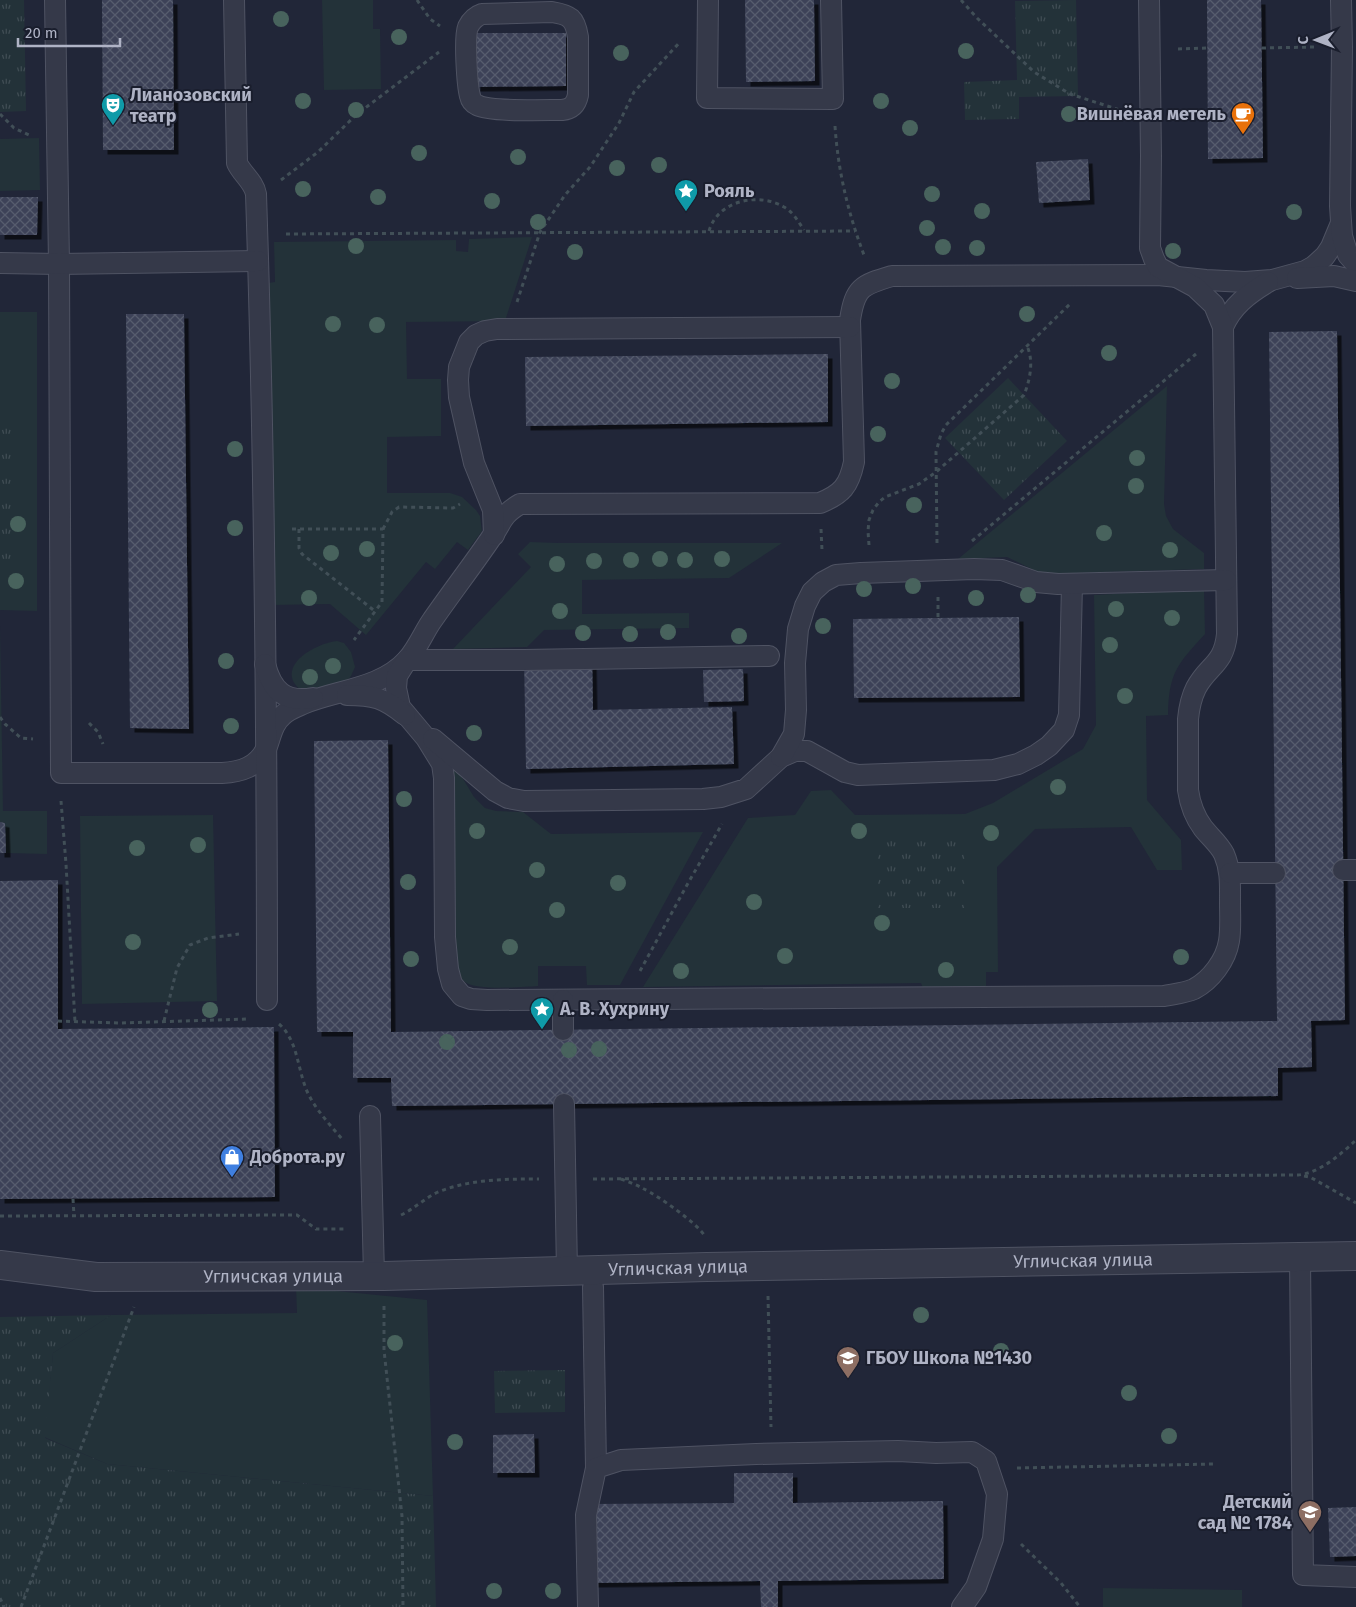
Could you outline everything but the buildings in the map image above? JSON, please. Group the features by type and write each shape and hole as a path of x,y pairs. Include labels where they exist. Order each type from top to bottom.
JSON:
{"street":[{"name":"Угличская улица","path":"0,1265 96,1276 379,1276 717,1267 1356,1257"}],"lane":[{"path":"55,0 59,264 61,773 230,773 246,769 259,760 266,748 274,726 282,716 292,709 376,680 398,668 407,660 769,656"},
{"path":"234,0 237,163 241,172 255,188 258,234 266,748 267,1000"},
{"path":"708,0 707,98 833,99 831,0"},
{"path":"520,504 508,511 494,535 430,623 398,676 396,688 400,707 426,738 442,764 444,778 446,961 452,984 458,992 471,999 563,1000 1154,996 1180,993 1194,988 1203,982 1213,973 1223,959 1229,943 1230,926 1230,873 1227,861 1221,848 1202,828 1192,811 1188,790 1189,708 1196,688 1221,657 1226,646 1227,634 1223,327 1214,305 1195,287 1158,267 1150,248 1149,0"},
{"path":"1341,0 1340,206 1342,236 1348,255 1356,264"},
{"path":"511,7 566,14 574,22 578,37 578,95 572,108 562,110 488,108 475,104 470,97 468,84 467,30 469,25 478,16 511,7"},
{"path":"1223,327 1237,304 1251,292 1272,280 1305,271 1314,266 1331,247 1341,223"},
{"path":"0,263 258,261"},
{"path":"480,480 489,493 500,501 520,504 820,503 834,498 846,487 854,462 850,320 854,302 865,286 892,276 1158,275 1245,282 1322,275 1356,281"},
{"path":"494,535 493,510 480,480 459,397 459,367 469,342 476,335 486,331 508,329 850,327"},
{"path":"264,664 269,679 282,695 288,697 302,699 342,695 377,697 393,705 495,791 508,798 524,801 703,799 721,797 746,789 781,757 794,734 796,710 795,663 798,629 805,606 812,592 823,582 836,576 938,570 1002,570 1036,582 1072,584 1226,580"},
{"path":"781,757 795,751 807,751 845,772 858,775 881,776 994,770 1018,764 1036,755 1057,739 1064,730 1069,715 1072,584"},
{"path":"1230,873 1276,873"},
{"path":"563,1000 563,1030"},
{"path":"564,1104 567,1272"},
{"path":"370,1116 372,1229 379,1276"},
{"path":"1300,1257 1303,1575 1356,1577"},
{"path":"588,1607 586,1515 596,1468 593,1287"},
{"path":"596,1468 621,1460 898,1451 972,1452 986,1461 997,1494 993,1539 976,1587 962,1607"}],"path":[{"path":"417,0 430,19 440,26"},
{"path":"961,0 977,18 1034,72 1070,94 1136,116 1146,123 1151,131"},
{"path":"508,329 540,232 564,195 590,167 619,122 634,92 675,45 693,31 708,23"},
{"path":"256,194 284,178 318,152 364,109 467,30"},
{"path":"1262,48 1342,47"},
{"path":"833,99 839,166 847,204 865,258 871,283"},
{"path":"0,114 14,128 30,136 57,138"},
{"path":"709,231 716,218 730,205 754,200 785,207 804,231"},
{"path":"258,234 855,231"},
{"path":"938,570 936,452 938,441 946,425 1099,275"},
{"path":"938,570 1205,346 1223,327"},
{"path":"870,573 868,531 869,520 873,510 885,497 919,484 936,472 1024,395 1028,384 1030,368 1027,346"},
{"path":"354,640 376,612 383,599 383,529 392,512 399,507 457,506 480,480"},
{"path":"820,503 823,582"},
{"path":"263,529 383,529"},
{"path":"299,529 299,548 302,554 376,612"},
{"path":"0,716 5,724 21,738 61,740"},
{"path":"60,717 91,724 98,732 111,764 128,774"},
{"path":"61,773 61,807 75,1022"},
{"path":"624,999 705,852 746,789"},
{"path":"164,1021 178,968 190,945 208,938 267,931"},
{"path":"58,1021 247,1019"},
{"path":"272,1021 284,1028 292,1043 310,1098 347,1145"},
{"path":"1301,1175 1315,1170 1332,1160 1356,1140"},
{"path":"0,1216 298,1215 316,1228 372,1229 411,1210 436,1193 466,1183 490,1180 619,1178 1301,1175 1310,1177 1356,1203"},
{"path":"619,1178 645,1189 694,1222 702,1231 706,1241"},
{"path":"73,1199 74,1216"},
{"path":"22,1607 146,1276"},
{"path":"379,1276 384,1350 402,1516 404,1607"},
{"path":"768,1290 772,1455"},
{"path":"988,1469 1215,1464"},
{"path":"995,1520 1061,1583 1080,1607"},
{"path":"0,1598 4,1607"}],"green space":[{"path":"0,0 24,0 26,111 0,112"},
{"path":"322,0 373,0 373,29 380,29 381,89 324,90"},
{"path":"1076,0 1078,96 1019,97 1019,119 965,120 964,82 1017,80 1015,1"},
{"path":"39,138 40,190 0,191 0,139"},
{"path":"532,237 505,321 406,322 407,379 441,379 441,436 387,437 387,493 450,493 462,497 480,516 482,531 468,550 457,542 435,569 426,562 366,635 330,604 272,605 268,283 275,282 274,242 456,240 456,251 468,252 469,239"},
{"path":"0,312 37,312 37,611 0,610"},
{"path":"1008,378 1067,441 1004,500 945,438"},
{"path":"1167,386 1164,504 1166,516 1173,529 1204,553 1204,569 1042,574 1007,557 958,559"},
{"path":"0,424 13,424 16,574 0,575"},
{"path":"530,542 782,543 729,578 582,580 582,614 689,613 689,628 544,630 527,647 453,649 531,567 518,554"},
{"path":"1204,589 1205,634 1176,670 1170,689 1168,715 1146,716 1147,800 1181,840 1182,870 1157,870 1131,827 1035,829 997,867 998,972 986,972 986,992 925,993 921,983 643,987 748,818 795,815 811,791 831,790 855,815 965,814 993,803 1083,749 1096,725 1094,595"},
{"path":"0,626 3,811 47,811 47,854 6,853 5,823 0,822"},
{"path":"337,641 344,643 351,652 355,667 344,685 309,691 299,689 292,676 293,668 297,661 320,645"},
{"path":"451,759 474,797 485,808 496,811 523,812 551,834 703,832 620,985 587,985 586,966 538,966 538,986 479,987 465,982 461,977 454,958"},
{"path":"213,815 217,1001 82,1004 80,816"},
{"path":"878,836 965,836 965,908 877,908"},
{"path":"296,1287 427,1300 433,1496 107,1464 44,1437 53,1353 111,1315 297,1313"},
{"path":"111,1315 53,1353 45,1438 107,1464 433,1496 436,1607 0,1607 0,1317"},
{"path":"565,1370 565,1412 495,1413 494,1371"},
{"path":"1103,1588 1242,1590 1242,1607 1103,1607"}],"place":[{"name":"Лианозовский театр","path":"113,126"},
{"name":"Вишнёвая метель","path":"1243,135"},
{"name":"Рояль","path":"686,212"},
{"name":"А. В. Хухрину","path":"542,1030"},
{"name":"Доброта.ру","path":"232,1178"},
{"name":"ГБОУ Школа №1430","path":"848,1379"},
{"name":"Детский сад № 1784","path":"1310,1533"}]}
